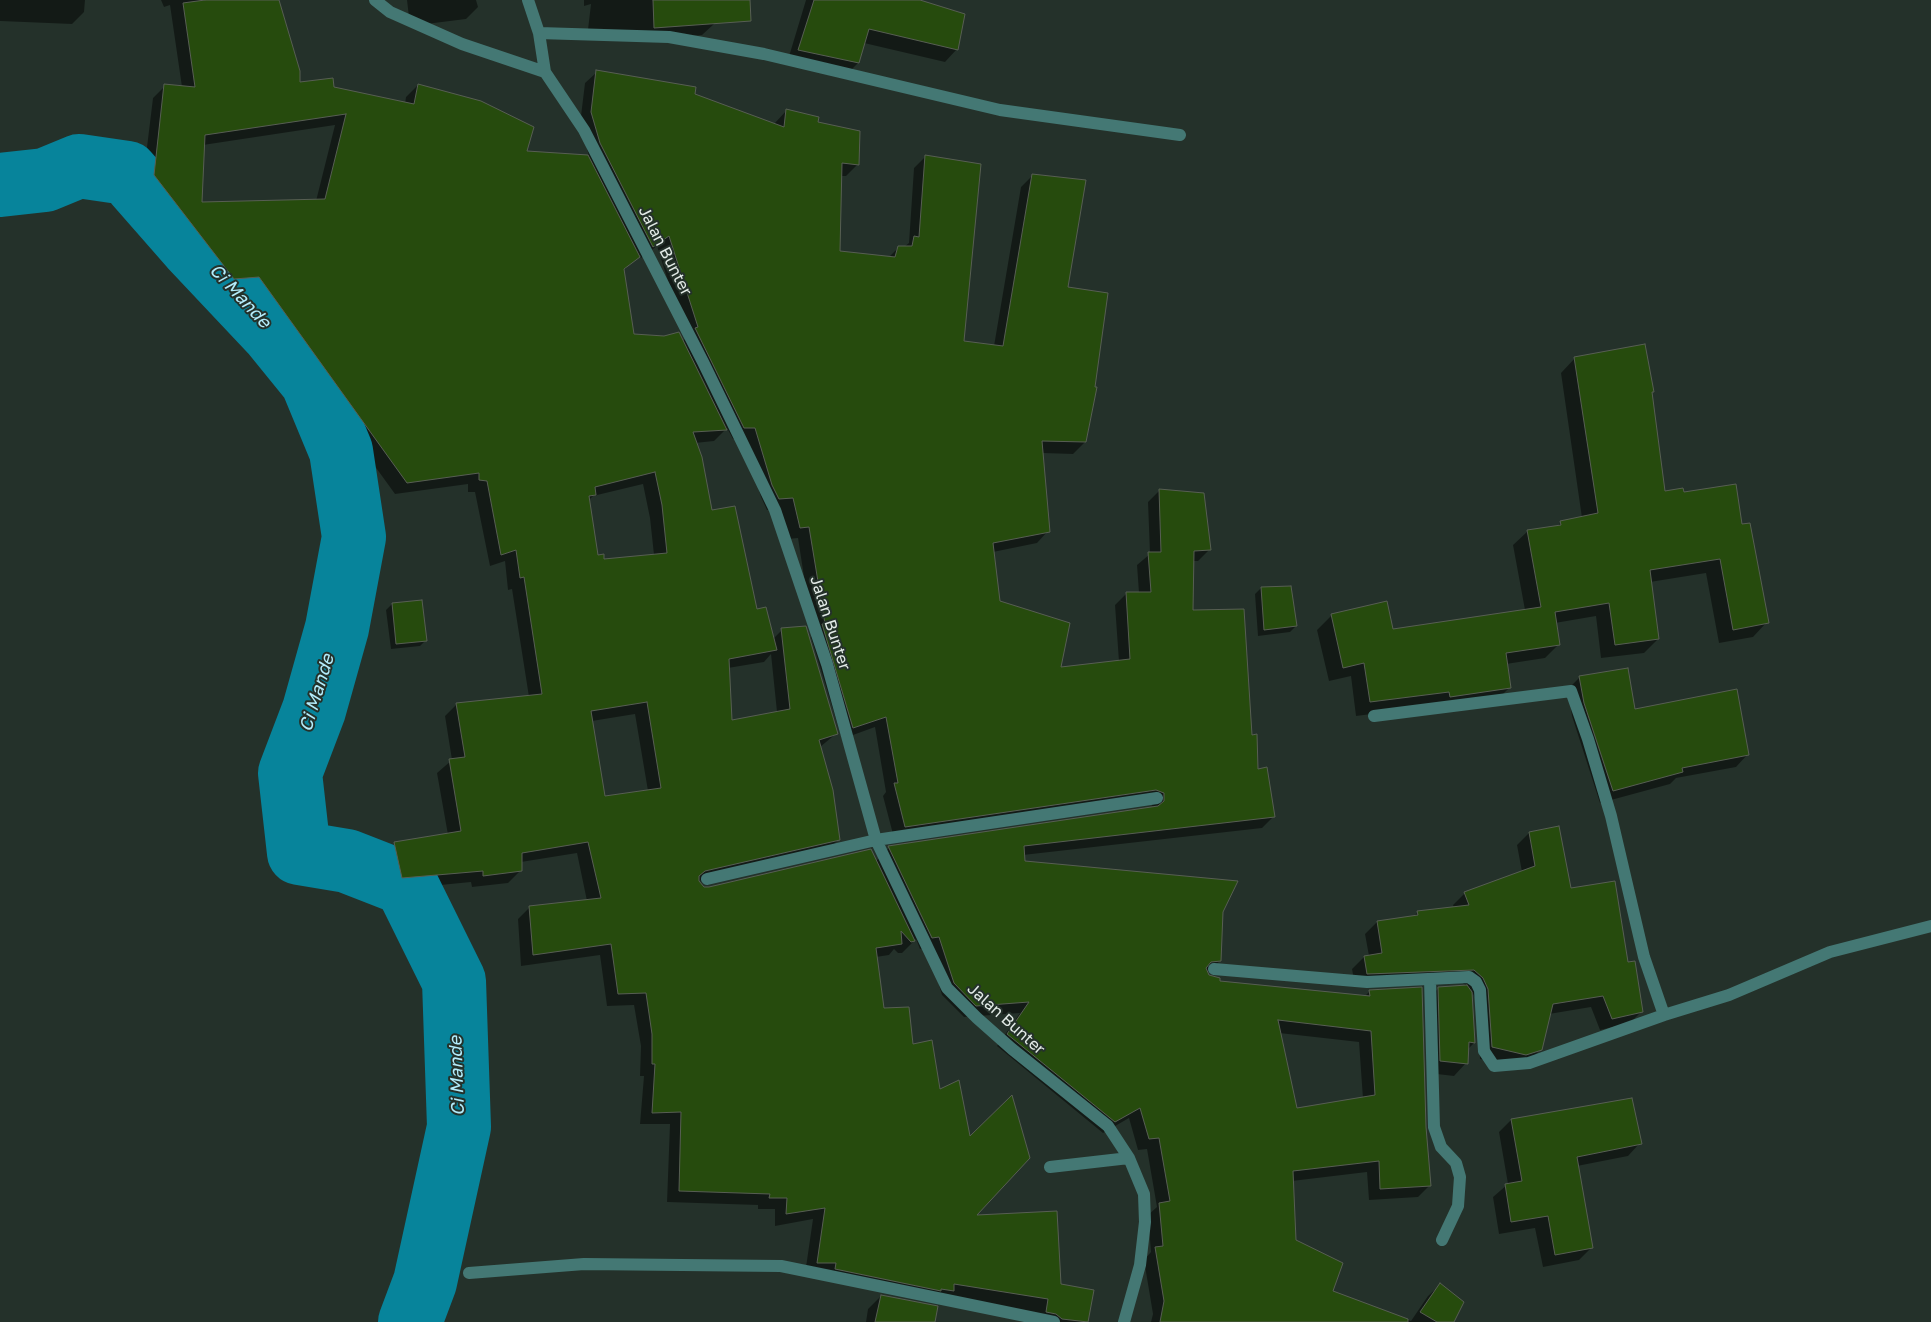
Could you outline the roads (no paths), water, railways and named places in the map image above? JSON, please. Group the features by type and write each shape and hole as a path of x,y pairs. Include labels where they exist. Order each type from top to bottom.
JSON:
{"street":[{"path":"375,0 390,12 454,41 545,72 539,33 528,0"},
{"path":"539,33 669,37 764,54 1000,110 1180,135"},
{"name":"Jalan Bunter","path":"545,72 584,130 703,362 775,510 827,664 876,840 948,988 977,1018 1012,1049 1108,1126 1129,1158 1144,1194 1144,1222 1140,1265 1124,1322"},
{"path":"1374,716 1571,691 1610,816 1644,957 1664,1015"},
{"path":"707,879 876,840 1157,798"},
{"path":"1214,969 1367,982 1469,977 1476,982 1480,990 1484,1051 1494,1066 1529,1063 1664,1015 1729,995 1830,952 1931,926"},
{"path":"1430,979 1434,1127 1441,1147 1456,1163 1460,1177 1458,1206 1442,1240"},
{"path":"1050,1167 1129,1158"},
{"path":"469,1273 584,1264 781,1266 1054,1322"}],"waterway":[{"name":"Ci Mande","path":"0,185 45,180 79,166 127,173 191,246 273,333 312,381 341,451 354,537 337,628 314,710 290,773 299,853 347,861 406,884 454,981 459,1127 425,1282 410,1322"}]}
